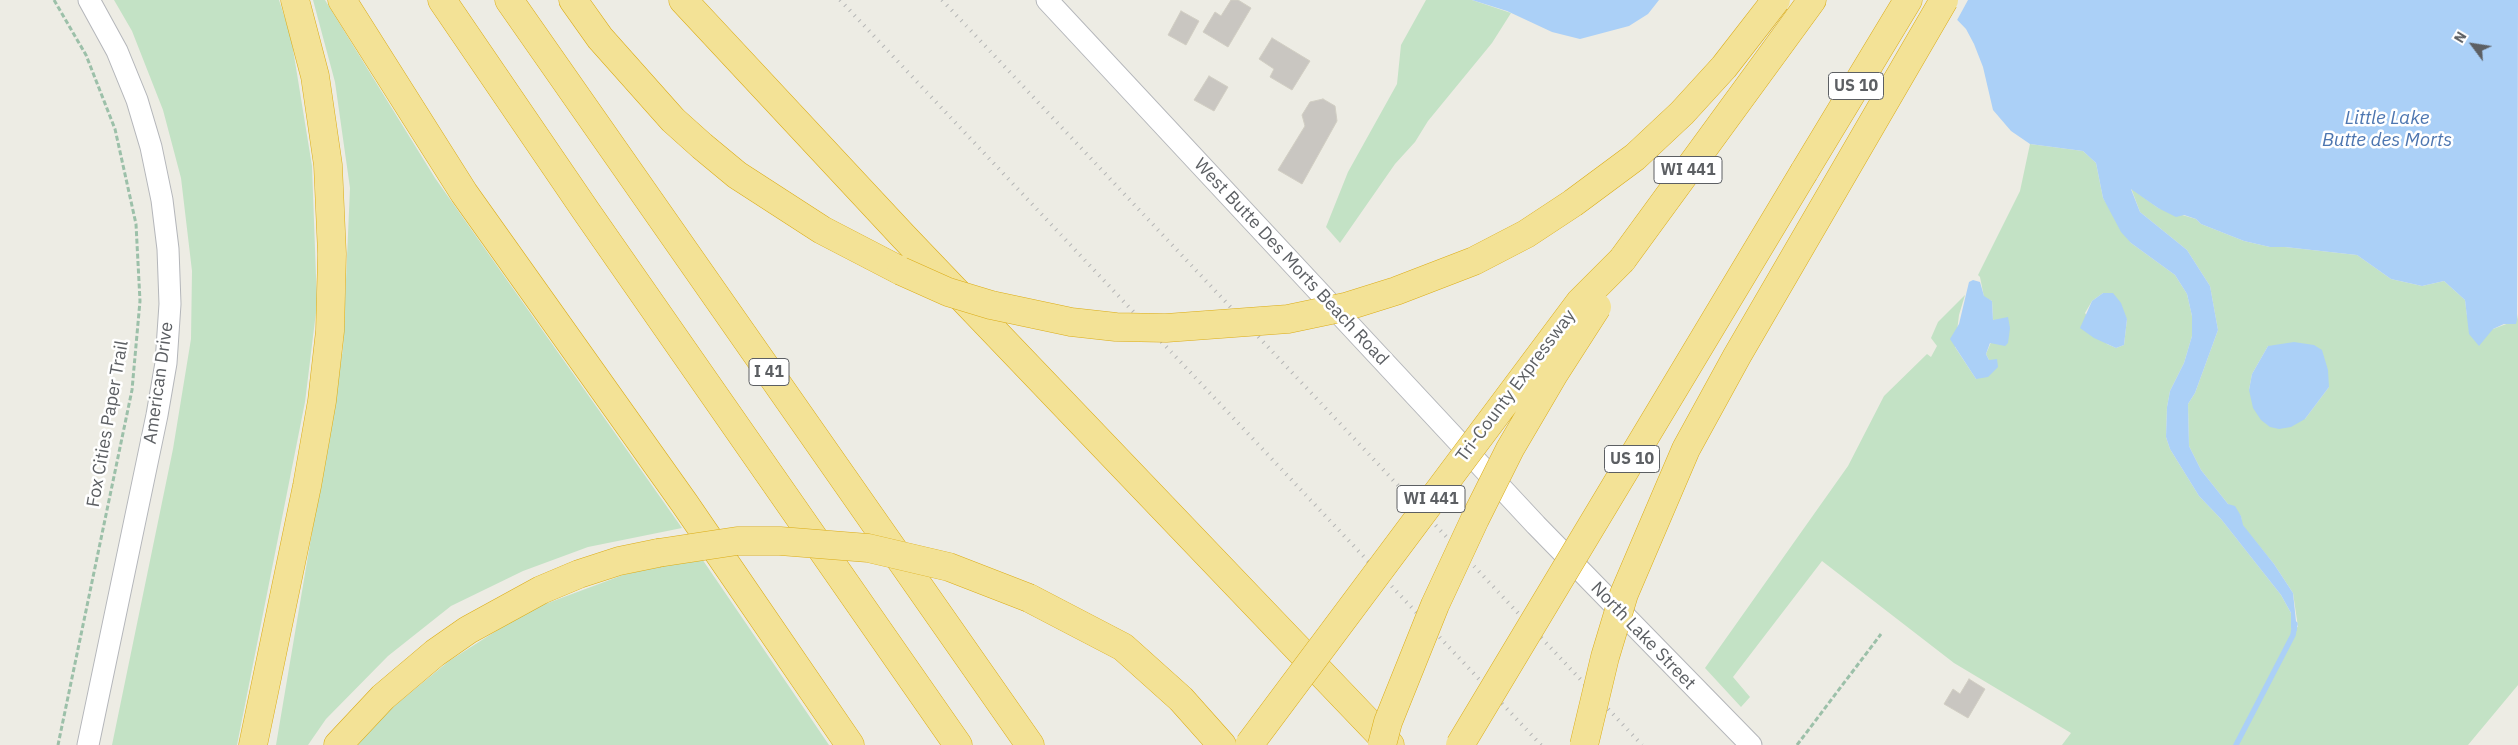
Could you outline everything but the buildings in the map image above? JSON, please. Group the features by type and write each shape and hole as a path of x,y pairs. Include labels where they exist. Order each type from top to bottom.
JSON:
{"highway":[{"path":"253,745 307,486 322,401 330,331 332,254 328,165 314,76 295,0"},
{"path":"342,0 464,193 685,504 850,745"},
{"path":"442,0 586,211 958,745"},
{"name":"I 41","path":"509,0 1030,745"},
{"path":"573,0 605,44 673,120 737,175 822,230 901,271 948,292 991,305 1072,322 1116,327 1174,328 1288,319 1345,306 1396,291 1474,261 1526,234 1573,203 1635,157 1682,113 1724,67 1776,0"},
{"path":"683,0 924,259 1390,745"},
{"name":"Tri-County Expressway","path":"1249,745 1574,310 1622,260 1812,0"},
{"name":"US 10","path":"1460,745 1908,0"},
{"path":"1584,745 1604,658 1624,594 1686,449 1737,356 1944,0"},
{"path":"1382,745 1388,722 1434,605 1475,519 1510,449 1554,374 1599,304 1622,260"},
{"path":"338,745 383,697 435,653 468,630 541,590 571,577 620,561 658,553 737,541 780,541 848,546 912,557 949,567 1029,598 1123,647 1181,699 1222,745"}],"street":[{"name":"American Drive","path":"88,745 157,415 166,363 170,304 168,249 162,200 151,147 137,100 117,51 89,0"},
{"name":"West Butte Des Morts Beach Road","path":"1047,0 1536,525"},
{"name":"North Lake Street","path":"1536,525 1751,745"}],"path":[{"name":"Fox Cities Paper Trail","path":"54,0 86,56 116,129 136,224 140,301 132,390 58,745"},
{"path":"1797,745 1882,634"}],"green space":[{"path":"114,0 279,0 291,37 312,166 317,304 305,402 237,745 112,745 173,449 191,339 192,271 181,178 163,110 132,31"},
{"path":"313,0 325,0 435,178 682,528 588,547 523,571 451,606 388,656 326,719 308,745 276,745 343,349 350,188 335,82"},
{"path":"1426,0 1472,0 1511,13 1492,43 1428,121 1415,142 1395,164 1340,243 1326,227 1348,172 1397,84 1401,45"},
{"path":"2030,144 2083,151 2096,163 2103,198 2131,243 2175,275 2187,294 2192,316 2192,336 2184,363 2170,391 2167,407 2166,437 2170,449 2199,496 2221,519 2281,595 2291,613 2291,628 2298,627 2293,593 2274,564 2242,525 2241,516 2228,504 2201,470 2189,446 2188,404 2195,393 2218,330 2210,286 2187,250 2140,212 2131,188 2158,208 2196,219 2201,224 2244,241 2270,247 2357,255 2391,279 2422,286 2444,281 2465,300 2467,316 2493,329 2517,320 2518,314 2518,685 2468,745 2062,745 2071,733 1954,663 1822,561 1733,677 1750,697 1741,707 1705,668 1848,466 1884,396 1927,354 1931,357 1937,346 1931,338 1938,322 1965,295 1959,315 1955,347 1976,379 1989,360 1986,354 1994,335 1992,301 1984,297 1978,275 2020,191","holes":["2103,293 2127,319 2124,345 2116,348 2107,344 2085,313 2092,301","2268,346 2329,387 2305,419 2249,390 2252,374"]},
{"path":"700,556 829,745 356,745 381,717 449,661 529,610 623,575"}],"water":[{"path":"1472,0 1659,0 1648,14 1629,26 1580,39 1552,32 1507,11"},
{"name":"Little Lake Butte des Morts","path":"1938,0 2518,0 2517,320 2516,324 2504,324 2493,329 2479,346 2469,334 2465,300 2444,281 2422,286 2391,279 2357,255 2270,247 2244,241 2201,224 2196,219 2184,215 2176,217 2158,208 2131,189 2140,212 2187,250 2210,286 2218,330 2195,393 2188,404 2189,446 2201,470 2228,504 2235,506 2241,516 2243,525 2274,564 2293,593 2297,631 2291,628 2291,613 2281,595 2221,519 2199,496 2170,449 2166,437 2167,407 2170,391 2184,363 2192,336 2192,316 2187,294 2175,275 2131,243 2121,232 2103,198 2096,163 2083,151 2030,144 2011,131 1993,110 1983,67 1974,44 1966,29"},
{"path":"1973,280 1980,282 1984,296 1992,301 1993,320 2008,317 2010,328 2008,343 2005,346 1990,343 1986,354 1989,360 1997,359 1998,367 1988,377 1976,379 1950,339 1959,324 1969,282"},
{"path":"2103,293 2113,293 2121,303 2127,319 2124,345 2116,348 2094,338 2080,328 2092,301"},
{"path":"2294,342 2314,345 2322,350 2328,370 2329,387 2305,419 2291,427 2279,429 2270,427 2261,420 2253,408 2249,390 2252,374 2268,346"}],"pier":[{"path":"1935,0 1968,0 1956,22"}],"waterway":[{"path":"2236,745 2293,635 2295,624"}],"railway":[{"path":"840,0 1541,745"},
{"path":"942,0 1642,745"}]}
